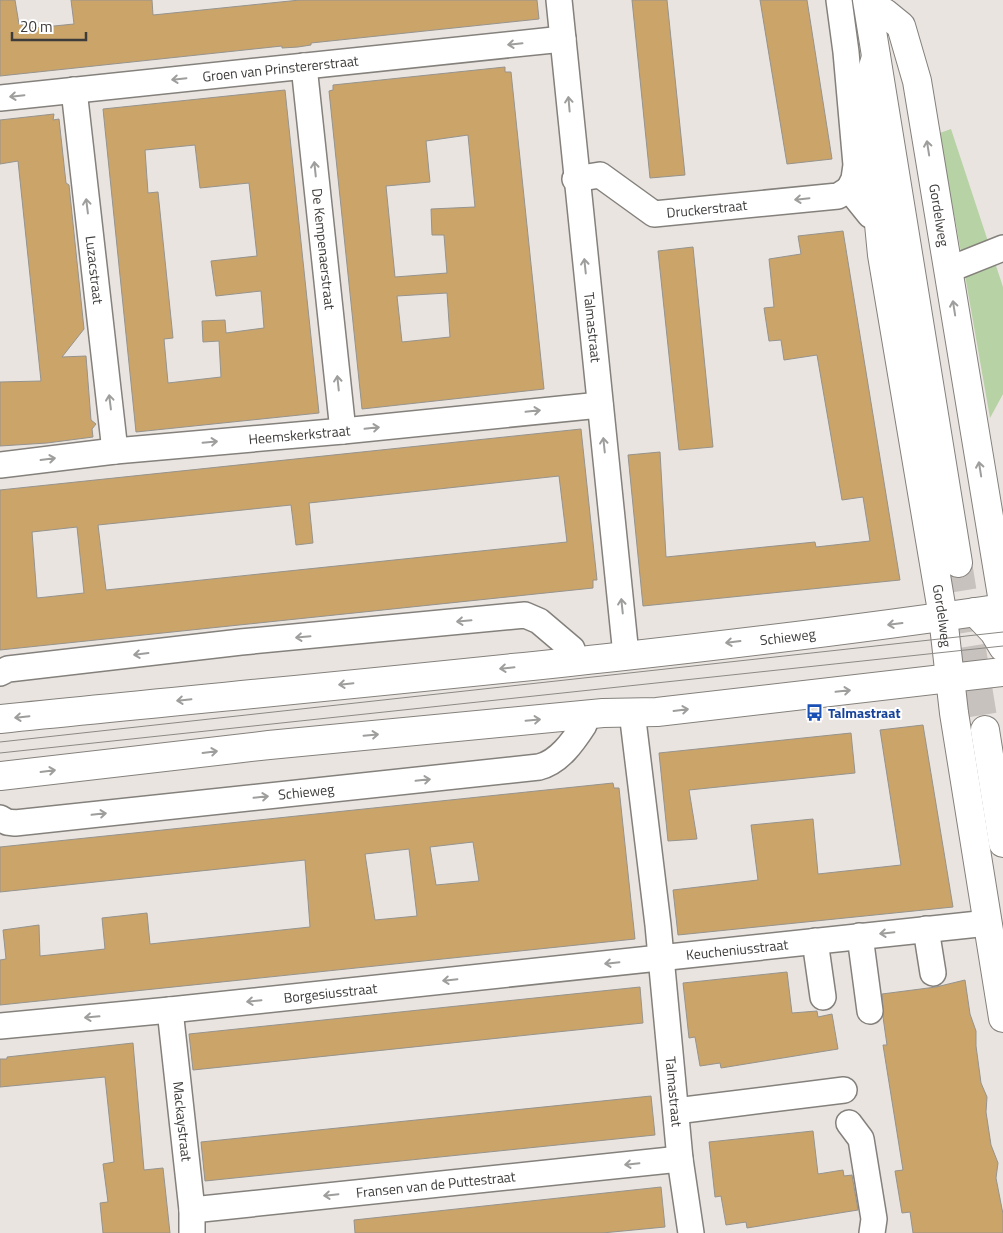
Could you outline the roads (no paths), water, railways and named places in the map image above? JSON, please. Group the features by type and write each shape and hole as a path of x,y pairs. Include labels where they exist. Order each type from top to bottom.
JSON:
{"main road":[{"name":"Gordelweg","path":"879,4 966,562 876,57 879,4"},
{"name":"Gordelweg","path":"879,4 901,26 917,81 1003,602"},
{"name":"Gordelweg","path":"876,57 866,90 882,254 943,618 948,678 1003,1018"},
{"name":"Schieweg","path":"0,719 573,661 943,618 1003,608"},
{"path":"975,612 994,632 1003,647"},
{"path":"0,776 270,745 583,715 634,724 657,712 1003,672"},
{"path":"996,732 1003,843"}],"street":[{"name":"Talmastraat","path":"558,0 626,655"},
{"path":"839,0 846,52 856,165 854,179 849,189 870,215 877,215"},
{"name":"Groen van Prinstererstraat","path":"0,98 563,39"},
{"name":"De Kempenaerstraat","path":"304,66 343,431"},
{"name":"Luzacstraat","path":"74,90 115,450"},
{"name":"Druckerstraat","path":"576,179 600,175 654,214 838,196 849,189"},
{"path":"948,270 1003,248"},
{"name":"Heemskerkstraat","path":"0,465 115,450 343,431 600,404"},
{"path":"0,673 13,669 241,642 525,615 539,621 572,649 573,661"},
{"name":"Schieweg","path":"0,818 7,822 15,822 539,767 554,762 584,725 583,715"},
{"name":"Talmastraat","path":"634,724 680,1160 691,1233"},
{"name":"Keucheniusstraat","path":"660,957 988,922"},
{"path":"926,929 933,974"},
{"path":"860,936 870,1011"},
{"path":"815,941 823,996"},
{"name":"Borgesiusstraat","path":"0,1026 170,1010 660,957"},
{"name":"Mackaystraat","path":"170,1010 192,1221"},
{"path":"676,1111 844,1090"},
{"path":"849,1123 862,1139 874,1219 872,1233"},
{"name":"Fransen van de Puttestraat","path":"192,1221 680,1160"}],"tunnel":[{"path":"958,563 985,730"}],"tram line":[{"path":"0,742 1003,632"},
{"path":"0,753 1003,646"}],"place":[{"name":"Talmastraat","path":"814,713"}]}
